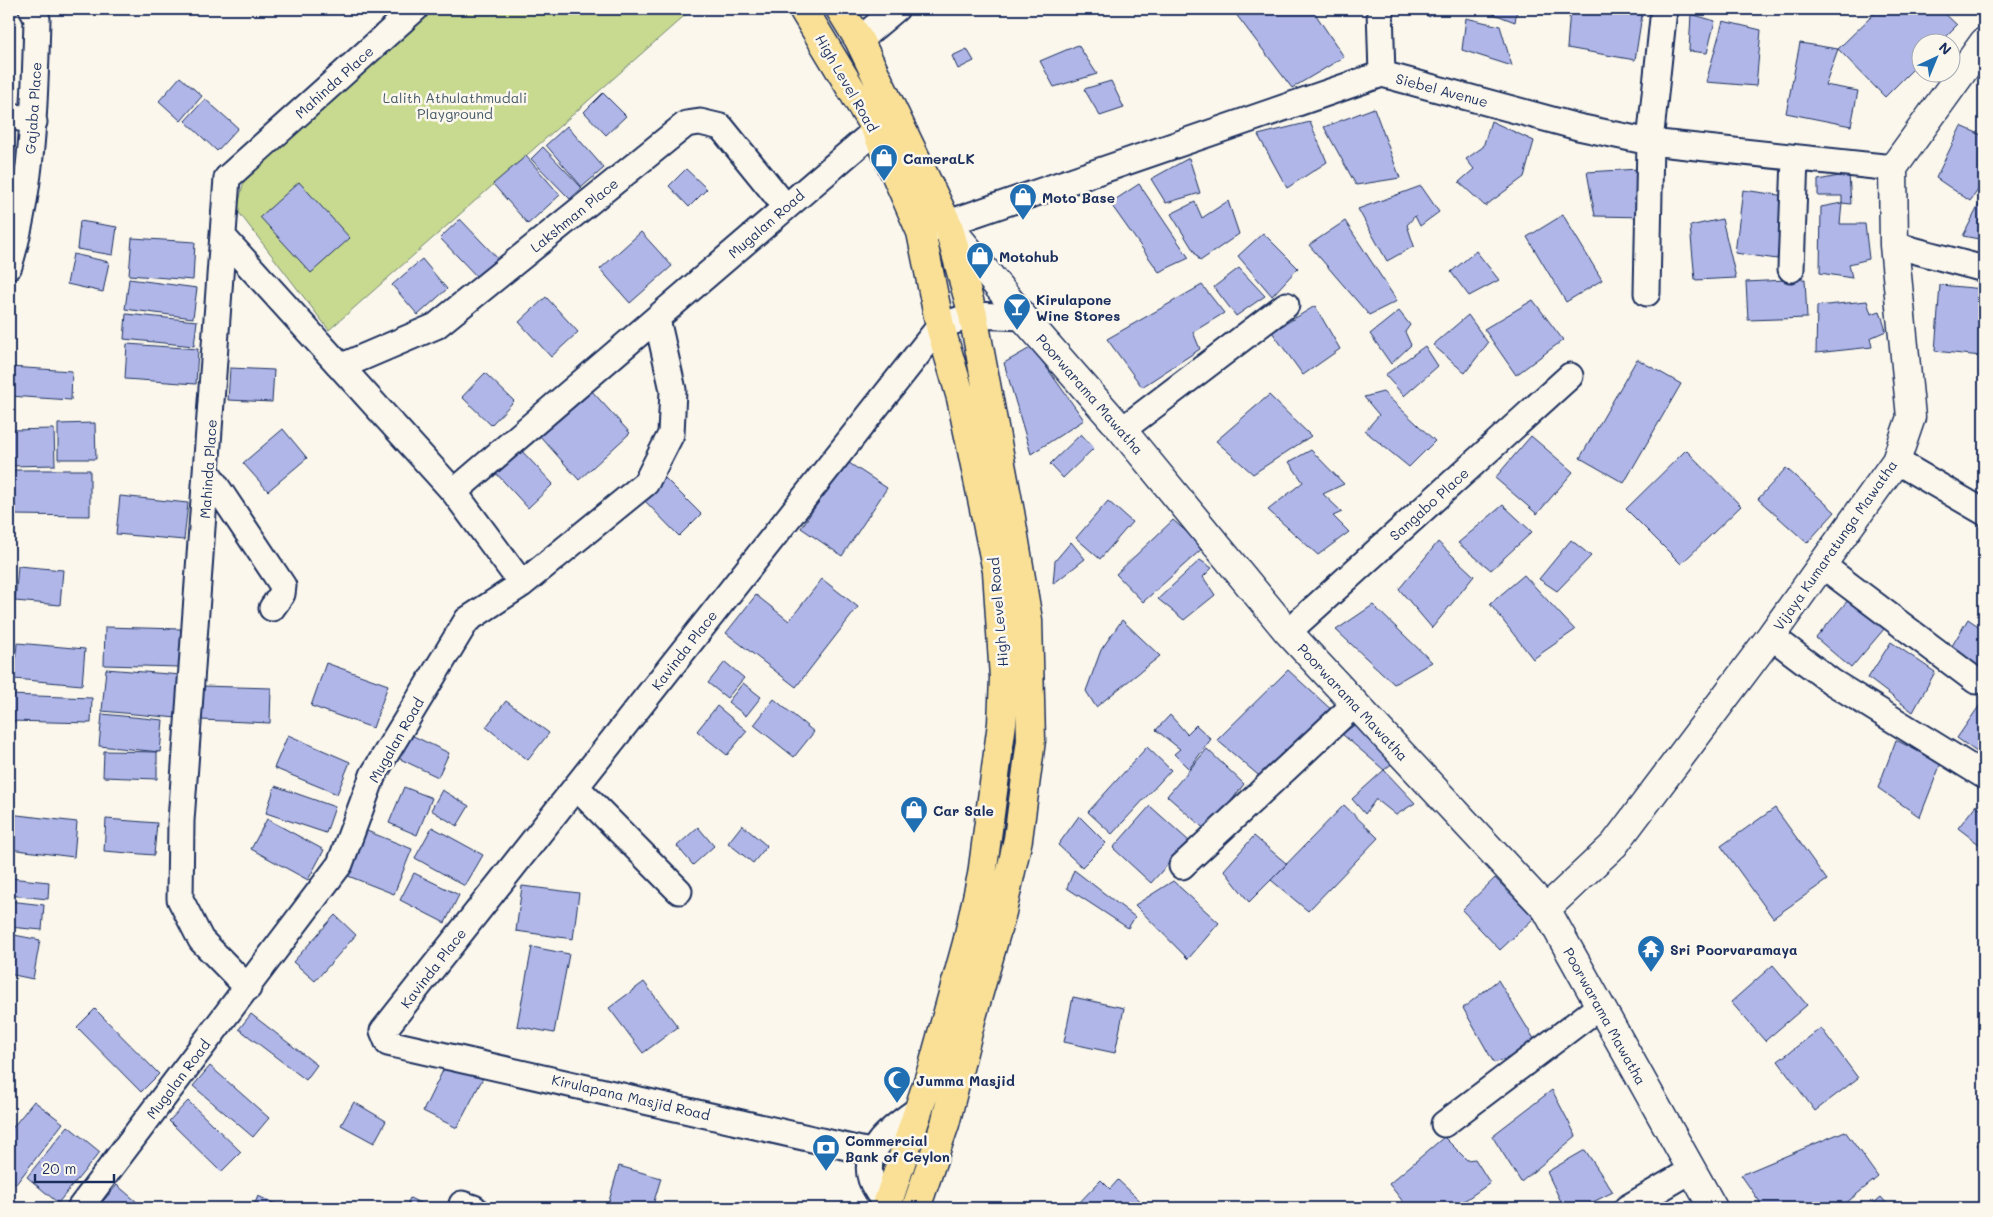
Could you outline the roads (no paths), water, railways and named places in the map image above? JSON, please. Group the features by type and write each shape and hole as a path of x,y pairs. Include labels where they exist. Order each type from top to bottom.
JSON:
{"highway":[{"name":"High Level Road","path":"803,9 876,130 921,232 940,326 961,398 997,571 1004,678 1002,723 982,874 934,1066 886,1207"},
{"name":"High Level Road","path":"840,9 858,40 948,224 973,314 1028,620 1031,740 1018,839 1002,912 971,1020 945,1124 916,1208"}],"main road":[{"path":"1893,168 1984,42"},
{"name":"Vijaya Kumaratunga Mawatha","path":"1546,909 1614,845 1771,636 1896,461 1911,417 1894,244 1893,168"},
{"name":"Poorwarama Mawatha","path":"948,224 1023,317 1122,430 1288,632 1546,909 1713,1208"}],"street":[{"name":"Mahinda Place","path":"248,988 201,940 180,900 181,821 225,239 227,178 415,9"},
{"path":"858,40 896,9"},
{"path":"1380,9 1382,74"},
{"path":"1647,293 1650,142 1664,9"},
{"name":"Gajaba Place","path":"9,266 18,236 34,122 40,12"},
{"name":"Siebel Avenue","path":"921,232 1382,74 1578,127 1650,142 1893,168"},
{"path":"9,115 34,122"},
{"name":"Lakshman Place","path":"340,367 436,326 686,124 700,122 721,127 785,206"},
{"name":"Mugalan Road","path":"454,492 657,319 785,206 876,130"},
{"path":"1791,269 1795,158"},
{"path":"225,239 454,492 522,584"},
{"path":"1894,244 1984,270"},
{"path":"1122,430 1286,305"},
{"path":"940,326 973,314 1023,317"},
{"name":"Mugalan Road","path":"80,1208 340,864 373,775 468,620 522,584 646,482 671,434 673,390 657,319"},
{"name":"Kavinda Place","path":"388,1043 382,1031 940,326"},
{"name":"Sangabo Place","path":"1288,632 1570,376"},
{"path":"1896,461 1984,512"},
{"path":"207,472 283,586 282,594 272,608"},
{"path":"1822,565 1976,681"},
{"path":"1771,636 1832,682 1982,775"},
{"path":"1182,866 1355,704"},
{"path":"576,787 679,891"},
{"path":"1444,1124 1600,1006"},
{"name":"Kirulapana Masjid Road","path":"388,1043 874,1153"},
{"path":"886,1207 870,1178 871,1160 877,1145 887,1132 919,1109"},
{"path":"1627,1208 1692,1170"}],"place":[{"name":"CameraLK","path":"884,182"},
{"name":"Moto Base","path":"1023,221"},
{"name":"Motohub","path":"980,280"},
{"name":"Kirulapone Wine Stores","path":"1017,331"},
{"name":"Car Sale","path":"914,834"},
{"name":"Sri Poorvaramaya","path":"1651,973"},
{"name":"Jumma Masjid","path":"897,1104"},
{"name":"Commercial Bank of Ceylon","path":"826,1172"}],"park label":[{"name":"Lalith Athulathmudali Playground","path":"455,105"}]}
